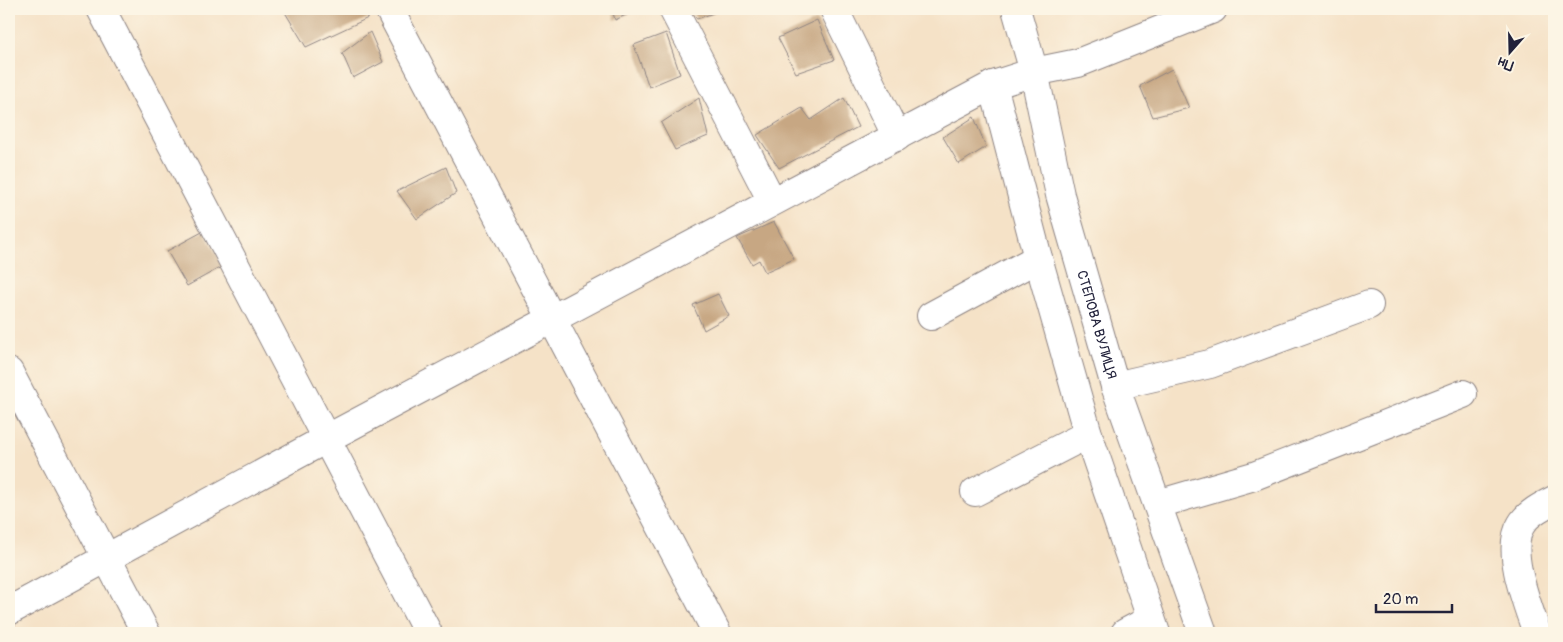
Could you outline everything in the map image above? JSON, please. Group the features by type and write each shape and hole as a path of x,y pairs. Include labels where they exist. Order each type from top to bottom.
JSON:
{"street":[{"path":"101,9 428,633"},
{"path":"389,9 717,633"},
{"path":"674,9 772,201"},
{"path":"834,9 897,136"},
{"name":"СТЕПОВА ВУЛИЦЯ","path":"1016,9 1034,72 1060,195 1114,386 1203,633"},
{"path":"9,611 326,439 993,85 1034,72 1078,63 1213,9"},
{"path":"993,85 1038,258 1088,434 1154,626 1125,633"},
{"path":"931,316 1038,258"},
{"path":"1114,386 1210,364 1369,305"},
{"path":"9,372 146,633"},
{"path":"1158,504 1254,476 1463,394"},
{"path":"975,492 1088,434"},
{"path":"1537,633 1517,564 1514,544 1521,525 1538,508 1554,500"}],"building":[{"path":"283,9 365,9 368,18 306,47"},
{"path":"612,9 639,9 615,20"},
{"path":"690,9 724,9 697,19"},
{"path":"817,20 834,60 796,73 778,38"},
{"path":"370,32 383,62 353,78 342,53"},
{"path":"666,33 680,74 649,87 634,45"},
{"path":"1172,69 1189,108 1153,117 1140,86"},
{"path":"699,98 708,136 675,150 661,123"},
{"path":"844,98 858,127 779,168 757,135 802,108 811,120"},
{"path":"974,117 986,147 959,164 943,137"},
{"path":"446,167 456,193 417,219 397,191"},
{"path":"774,222 794,259 765,272 759,260 752,264 737,238"},
{"path":"204,231 223,266 187,286 167,251"},
{"path":"718,294 729,316 704,330 693,305"}]}
